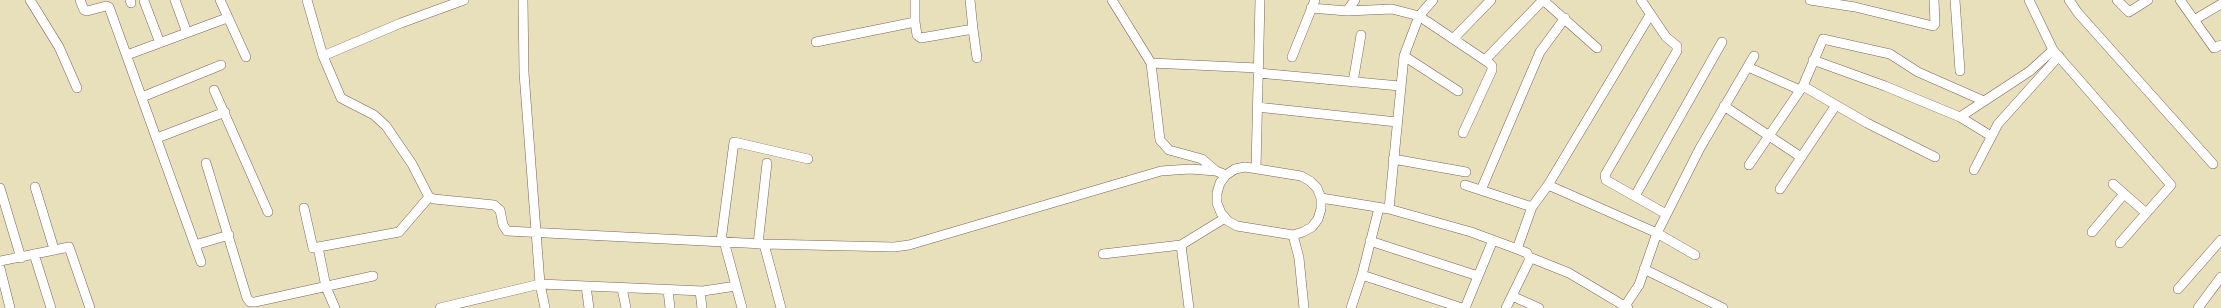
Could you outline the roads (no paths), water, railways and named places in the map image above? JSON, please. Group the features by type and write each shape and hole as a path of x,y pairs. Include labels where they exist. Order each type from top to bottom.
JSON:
{"street":[{"path":"30,0 59,46 76,88"},
{"path":"80,0 84,10 87,11 106,6 109,7 201,262"},
{"path":"175,0 187,33"},
{"path":"220,0 246,58"},
{"path":"307,0 323,56 341,98 374,115 386,126 412,164 429,197 434,200 494,205 500,210 502,225 507,231 761,244 894,247 909,245 1161,171 1190,169 1216,171 1226,175"},
{"path":"323,56 401,23 464,0"},
{"path":"523,0 524,73 540,284 545,308"},
{"path":"914,0 914,22 917,35 921,38 973,29"},
{"path":"970,0 978,58"},
{"path":"1112,0 1151,63 1160,140 1169,150 1202,159 1216,171"},
{"path":"1256,169 1260,0"},
{"path":"1347,11 1355,0"},
{"path":"1389,209 1396,122 1404,56 1419,16 1433,0"},
{"path":"1453,39 1491,0"},
{"path":"1485,60 1543,0 1597,48"},
{"path":"1641,0 1666,37 1677,46 1677,51 1605,176 1606,180 1666,214"},
{"path":"1810,0 1855,7 1933,26 1935,24 1934,0"},
{"path":"1956,0 1960,71"},
{"path":"2029,0 2056,53 2171,185 2120,243"},
{"path":"2069,0 2078,13 2212,164"},
{"path":"2117,0 2129,12 2148,0"},
{"path":"2180,0 2214,48 2221,45"},
{"path":"144,1 160,43"},
{"path":"1292,57 1313,4 1347,11 1392,9 1419,16 1492,66 1492,70 1463,133"},
{"path":"2194,20 2221,4"},
{"path":"1517,248 1532,207 1548,185 1650,15"},
{"path":"127,55 227,18"},
{"path":"1481,190 1540,52 1565,18"},
{"path":"816,42 914,22"},
{"path":"1353,82 1361,35"},
{"path":"1749,165 1802,88 1823,39 1890,54 1918,72 1984,101"},
{"path":"1635,196 1722,42"},
{"path":"1960,117 2056,53"},
{"path":"1974,170 1998,124 2056,53"},
{"path":"1404,56 1458,91"},
{"path":"1529,257 1569,273 1627,307 1639,285 1657,233 1666,214 1700,148 1754,56"},
{"path":"1814,60 1885,86 1960,117 1991,136"},
{"path":"1151,63 1258,70 1353,82 1400,86"},
{"path":"142,96 221,65"},
{"path":"1748,67 1802,88 1867,123 1935,156"},
{"path":"214,90 268,212"},
{"path":"1780,189 1836,105"},
{"path":"1724,106 1801,157"},
{"path":"1257,107 1396,122"},
{"path":"157,138 225,112"},
{"path":"742,308 722,241 734,142 808,159"},
{"path":"1393,159 1466,172"},
{"path":"206,163 247,298 250,302 373,276"},
{"path":"767,163 761,244 782,308"},
{"path":"1245,167 1301,176 1310,181 1317,188 1321,198 1321,209 1318,219 1312,227 1303,232 1293,234 1237,226 1225,218 1217,203 1217,193 1220,183 1226,175 1235,169 1245,167"},
{"path":"2112,184 2146,213"},
{"path":"1465,185 1532,207"},
{"path":"1548,185 1657,233 1695,255"},
{"path":"35,187 54,249"},
{"path":"0,188 21,258"},
{"path":"2092,232 2124,194"},
{"path":"304,208 311,245 313,248 399,232 429,197"},
{"path":"1321,198 1389,209 1432,219 1528,253 1529,261 1506,308"},
{"path":"1351,308 1362,275 1379,208"},
{"path":"1102,254 1181,245 1225,218"},
{"path":"1293,234 1299,258 1304,308"},
{"path":"195,246 229,235"},
{"path":"1362,275 1463,308 1493,240"},
{"path":"2178,289 2221,240"},
{"path":"1370,241 1478,276"},
{"path":"1181,245 1189,308"},
{"path":"0,262 54,249 69,247 90,308"},
{"path":"318,247 326,287 335,308"},
{"path":"34,254 51,308"},
{"path":"0,268 10,308"},
{"path":"1644,269 1723,308"},
{"path":"2198,308 2221,277"},
{"path":"440,308 540,284 700,291 736,286"},
{"path":"586,286 589,308"},
{"path":"622,288 626,308"},
{"path":"668,290 670,308"},
{"path":"700,291 702,308"},
{"path":"1512,296 1539,308"}]}
